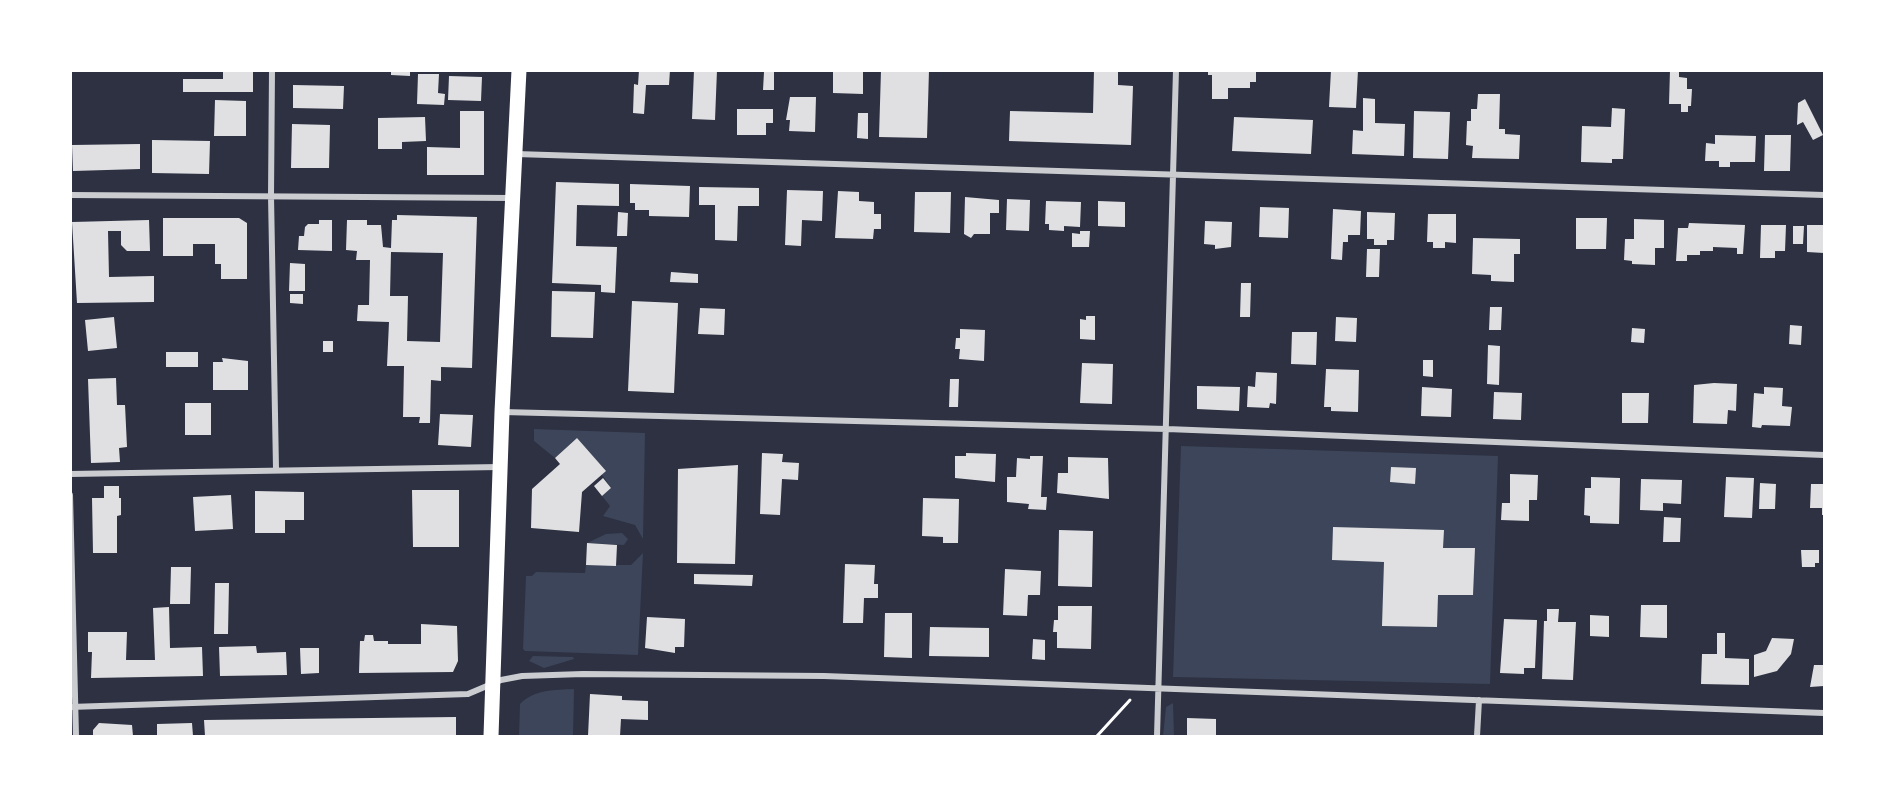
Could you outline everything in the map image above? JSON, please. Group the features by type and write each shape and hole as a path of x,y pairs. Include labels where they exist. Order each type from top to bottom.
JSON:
{"main road":[{"path":"491,736 502,412 519,70"}],"street":[{"path":"272,70 271,196 276,469"},
{"path":"1156,736 1176,70"},
{"path":"516,154 1824,195"},
{"path":"70,195 513,198"},
{"path":"502,412 1167,429 1824,455"},
{"path":"70,474 501,467"},
{"path":"70,495 76,736"},
{"path":"74,707 468,694 493,682 522,676 607,674 824,676 1824,712"},
{"path":"1477,736 1479,700"}],"path":[{"path":"1097,736 1141,688"}],"shaded area":[{"path":"534,429 645,433 643,539 635,525 603,516 610,506 602,496 611,488 577,438 555,458 534,441"},
{"path":"1181,446 1498,456 1490,684 1173,677"},
{"path":"622,533 628,539 624,545 587,543 606,534"},
{"path":"643,553 638,655 525,651 523,649 526,576 532,576 536,572 585,573 586,565 631,565"},
{"path":"533,656 573,657 574,659 544,668 529,661"},
{"path":"574,689 573,736 519,736 520,704 538,693"},
{"path":"1173,703 1174,736 1163,736 1166,707"}],"building":[{"path":"223,70 253,70 253,92 183,92 183,79 223,79"},
{"path":"391,70 410,70 410,76 391,75"},
{"path":"639,70 670,70 669,85 646,85 644,114 633,113 634,84 638,85"},
{"path":"694,70 717,70 715,120 692,119"},
{"path":"833,70 863,70 863,94 833,93"},
{"path":"881,70 929,70 927,138 879,137"},
{"path":"1094,70 1118,70 1118,85 1133,86 1131,145 1009,141 1010,111 1093,113"},
{"path":"1208,70 1256,70 1256,82 1250,82 1250,88 1228,88 1228,99 1212,99 1212,75 1208,75"},
{"path":"1331,70 1358,70 1356,108 1329,107"},
{"path":"1670,70 1679,71 1679,77 1687,78 1687,89 1692,89 1691,106 1688,106 1688,112 1681,112 1681,104 1669,104"},
{"path":"764,72 774,72 774,90 763,90"},
{"path":"418,74 439,74 438,93 445,94 444,105 417,104"},
{"path":"449,76 482,77 481,101 448,100"},
{"path":"293,85 344,86 343,109 293,108"},
{"path":"1478,94 1500,94 1499,129 1505,129 1505,134 1520,135 1519,159 1472,158 1473,146 1466,145 1467,121 1471,121 1471,109 1477,109"},
{"path":"790,97 816,97 815,132 789,131 790,120 786,120"},
{"path":"1363,98 1375,99 1375,123 1405,124 1404,156 1352,154 1353,130 1363,131"},
{"path":"1805,99 1823,135 1813,140 1803,122 1797,125 1798,103"},
{"path":"215,100 246,101 246,136 214,136"},
{"path":"1612,108 1625,109 1623,159 1612,159 1612,163 1581,162 1582,126 1611,127"},
{"path":"737,109 773,109 773,123 766,123 766,135 737,135"},
{"path":"460,111 484,111 484,175 427,175 427,147 460,148"},
{"path":"1414,111 1450,112 1448,159 1413,158"},
{"path":"858,113 868,113 868,139 857,138"},
{"path":"425,117 426,141 402,142 402,149 378,149 378,118"},
{"path":"1234,117 1313,120 1311,154 1232,151"},
{"path":"292,124 330,125 329,168 291,168"},
{"path":"1715,135 1756,136 1755,162 1730,162 1730,167 1719,167 1719,161 1705,161 1706,143 1715,144"},
{"path":"1765,135 1791,135 1790,171 1764,171"},
{"path":"152,140 210,141 209,174 152,173"},
{"path":"140,144 140,169 73,171 72,145"},
{"path":"556,182 619,184 619,206 577,205 576,246 617,247 615,293 601,292 601,285 552,283"},
{"path":"630,184 690,186 689,217 649,216 649,210 635,210 635,203 630,203"},
{"path":"699,187 759,188 759,206 738,206 737,241 715,240 715,205 699,205"},
{"path":"787,190 823,191 822,221 802,220 801,246 785,245"},
{"path":"838,191 859,192 859,201 874,202 874,214 881,214 881,229 874,229 873,239 835,238"},
{"path":"915,192 951,192 950,233 914,232"},
{"path":"965,197 999,200 999,213 990,213 990,234 974,234 971,238 964,234"},
{"path":"1007,199 1030,200 1029,231 1006,230"},
{"path":"1046,201 1081,202 1080,227 1064,226 1064,231 1049,230 1049,224 1045,224"},
{"path":"1098,201 1125,202 1125,227 1098,226"},
{"path":"1260,207 1289,208 1288,238 1259,237"},
{"path":"1333,209 1361,211 1360,235 1348,235 1348,242 1343,242 1342,260 1331,259"},
{"path":"618,212 628,213 627,236 617,236"},
{"path":"1367,212 1395,213 1394,240 1387,240 1387,245 1374,245 1374,239 1367,239"},
{"path":"1428,214 1456,214 1456,243 1445,242 1445,248 1433,248 1433,242 1427,242"},
{"path":"397,215 477,217 472,368 441,367 441,381 431,380 430,423 419,423 420,417 403,417 404,366 387,366 389,322 357,321 358,305 369,305 370,260 356,260 357,251 346,250 347,220 367,220 367,225 381,225 383,247 391,248 392,220 397,220","holes":["391,252 443,253 440,342 407,341 408,296 390,296"]},
{"path":"163,218 239,218 247,223 247,279 221,279 221,264 215,264 215,244 193,244 193,256 163,256"},
{"path":"1576,218 1607,218 1606,249 1576,249"},
{"path":"1634,219 1664,220 1664,248 1655,248 1655,265 1632,264 1632,261 1624,260 1625,239 1634,239"},
{"path":"149,220 150,251 127,251 121,245 121,231 108,231 109,277 154,276 154,302 77,303 72,222"},
{"path":"319,220 332,220 332,251 298,250 299,236 304,236 305,227 308,224 319,224"},
{"path":"1205,221 1232,222 1231,247 1215,249 1215,245 1204,244"},
{"path":"1689,223 1745,225 1743,254 1737,254 1737,248 1713,247 1713,251 1700,251 1700,255 1687,255 1687,261 1676,261 1678,228 1688,228"},
{"path":"1761,225 1786,225 1785,251 1775,251 1775,258 1760,258"},
{"path":"1807,225 1824,225 1824,253 1807,252"},
{"path":"1793,226 1804,226 1803,244 1793,244"},
{"path":"1080,231 1090,231 1089,247 1072,247 1072,233 1080,234"},
{"path":"1473,238 1520,239 1520,254 1514,254 1514,282 1491,281 1491,275 1472,274"},
{"path":"1367,249 1380,249 1379,277 1366,277"},
{"path":"290,263 305,264 305,291 289,291"},
{"path":"671,272 698,274 698,283 670,282"},
{"path":"1241,283 1251,283 1250,317 1240,317"},
{"path":"552,291 595,292 593,338 551,337"},
{"path":"290,294 303,294 303,304 290,303"},
{"path":"632,301 678,303 674,393 628,391"},
{"path":"1490,307 1502,307 1501,330 1489,330"},
{"path":"700,308 725,309 724,335 698,334"},
{"path":"1086,316 1095,316 1095,340 1080,339 1080,319 1086,320"},
{"path":"114,317 117,348 88,351 85,320"},
{"path":"1336,317 1357,318 1356,342 1335,341"},
{"path":"1790,325 1802,326 1801,345 1789,344"},
{"path":"1632,328 1645,329 1644,343 1631,342"},
{"path":"960,329 985,330 984,361 959,359 960,349 955,349 956,338 960,338"},
{"path":"1292,332 1317,332 1316,365 1291,364"},
{"path":"323,341 333,341 333,352 323,352"},
{"path":"1488,345 1500,346 1499,385 1487,384"},
{"path":"166,352 198,352 198,367 166,367"},
{"path":"222,358 248,361 248,390 213,390 213,362 223,362"},
{"path":"1423,360 1433,360 1433,377 1423,376"},
{"path":"1082,363 1113,364 1112,404 1080,403"},
{"path":"1326,369 1359,370 1358,412 1331,411 1331,407 1324,407"},
{"path":"1256,372 1277,373 1276,404 1270,403 1269,408 1247,407 1248,386 1255,387"},
{"path":"116,378 117,405 125,405 127,447 119,448 120,462 91,463 88,379"},
{"path":"950,379 959,379 958,407 949,407"},
{"path":"1737,384 1736,411 1728,410 1727,424 1693,423 1694,385"},
{"path":"1197,386 1240,387 1239,411 1197,409"},
{"path":"1422,387 1452,389 1451,417 1421,416"},
{"path":"1764,387 1783,388 1782,406 1792,407 1790,426 1752,427 1754,393 1764,394"},
{"path":"1494,392 1522,393 1521,420 1493,419"},
{"path":"1622,393 1649,393 1648,423 1622,423"},
{"path":"185,403 211,403 211,435 185,435"},
{"path":"440,414 473,415 471,447 438,445"},
{"path":"577,438 606,471 582,492 579,532 531,528 532,489 560,464 555,458"},
{"path":"762,453 783,454 782,462 799,463 798,480 782,479 780,515 760,514"},
{"path":"966,453 996,454 995,482 955,478 955,456 966,456"},
{"path":"1030,456 1043,456 1041,497 1047,497 1046,510 1028,509 1029,504 1007,502 1007,477 1016,477 1017,458 1030,459"},
{"path":"1068,457 1108,458 1109,499 1057,493 1058,473 1068,473"},
{"path":"738,465 735,564 677,563 678,469"},
{"path":"1391,467 1416,468 1415,484 1390,482"},
{"path":"1510,474 1538,475 1537,500 1529,500 1529,521 1501,520 1502,503 1510,503"},
{"path":"1591,477 1620,478 1619,524 1590,523 1590,516 1584,515 1585,488 1591,488"},
{"path":"1726,477 1754,478 1752,518 1724,517"},
{"path":"603,478 611,488 602,496 594,486"},
{"path":"1641,479 1682,480 1681,504 1663,503 1663,511 1640,510"},
{"path":"1760,483 1776,484 1775,509 1759,509"},
{"path":"1811,484 1824,484 1824,515 1822,515 1822,508 1810,508"},
{"path":"104,486 119,486 121,515 117,516 117,553 93,553 92,498 104,498"},
{"path":"412,490 459,490 459,547 413,547"},
{"path":"255,491 304,492 304,520 285,520 285,533 255,533"},
{"path":"231,495 233,529 195,531 193,497"},
{"path":"923,498 959,499 958,543 943,543 943,537 922,536"},
{"path":"1664,517 1681,518 1680,542 1663,542"},
{"path":"1333,527 1444,530 1443,548 1475,548 1473,595 1438,595 1437,627 1382,626 1384,562 1332,560"},
{"path":"1059,530 1093,531 1092,587 1058,586"},
{"path":"587,543 617,545 616,566 586,565"},
{"path":"1801,550 1819,550 1819,563 1815,563 1815,567 1802,567"},
{"path":"845,564 875,565 874,584 878,584 878,598 864,598 863,623 843,623"},
{"path":"171,567 191,567 190,604 170,604"},
{"path":"1005,569 1041,571 1040,595 1028,595 1027,616 1003,615"},
{"path":"694,574 753,575 752,586 694,584"},
{"path":"215,583 229,583 228,634 214,634"},
{"path":"1641,605 1667,605 1667,638 1640,637"},
{"path":"1058,606 1092,606 1091,649 1057,648 1057,632 1053,632 1054,620 1058,620"},
{"path":"169,607 170,648 202,647 203,676 91,678 92,652 88,652 88,632 127,632 126,660 155,660 153,608"},
{"path":"1547,609 1559,609 1558,622 1576,622 1573,680 1542,679 1544,621 1547,621"},
{"path":"885,613 912,613 912,658 884,657"},
{"path":"1590,615 1609,616 1609,637 1590,636"},
{"path":"647,617 685,619 684,647 675,647 675,653 645,648"},
{"path":"1504,619 1537,620 1535,668 1524,668 1524,674 1500,673"},
{"path":"421,624 457,626 458,661 453,672 359,673 360,641 364,641 365,635 373,635 374,641 388,641 388,644 421,644"},
{"path":"930,627 989,628 989,657 929,656"},
{"path":"1717,633 1725,633 1725,658 1749,659 1749,685 1701,684 1702,654 1717,654"},
{"path":"1772,638 1794,639 1791,654 1777,671 1754,677 1754,655 1766,651"},
{"path":"1033,639 1045,640 1045,660 1032,659"},
{"path":"256,646 257,653 286,652 287,675 220,676 219,647"},
{"path":"300,648 319,648 319,673 301,674"},
{"path":"1814,665 1824,665 1824,686 1810,687"},
{"path":"590,694 622,696 622,700 648,701 648,720 621,719 620,736 588,736"},
{"path":"456,717 456,736 205,736 204,720"},
{"path":"1187,718 1216,719 1216,736 1187,736"},
{"path":"99,723 132,725 133,736 93,736 93,730"},
{"path":"192,723 193,736 157,736 157,724"}]}
